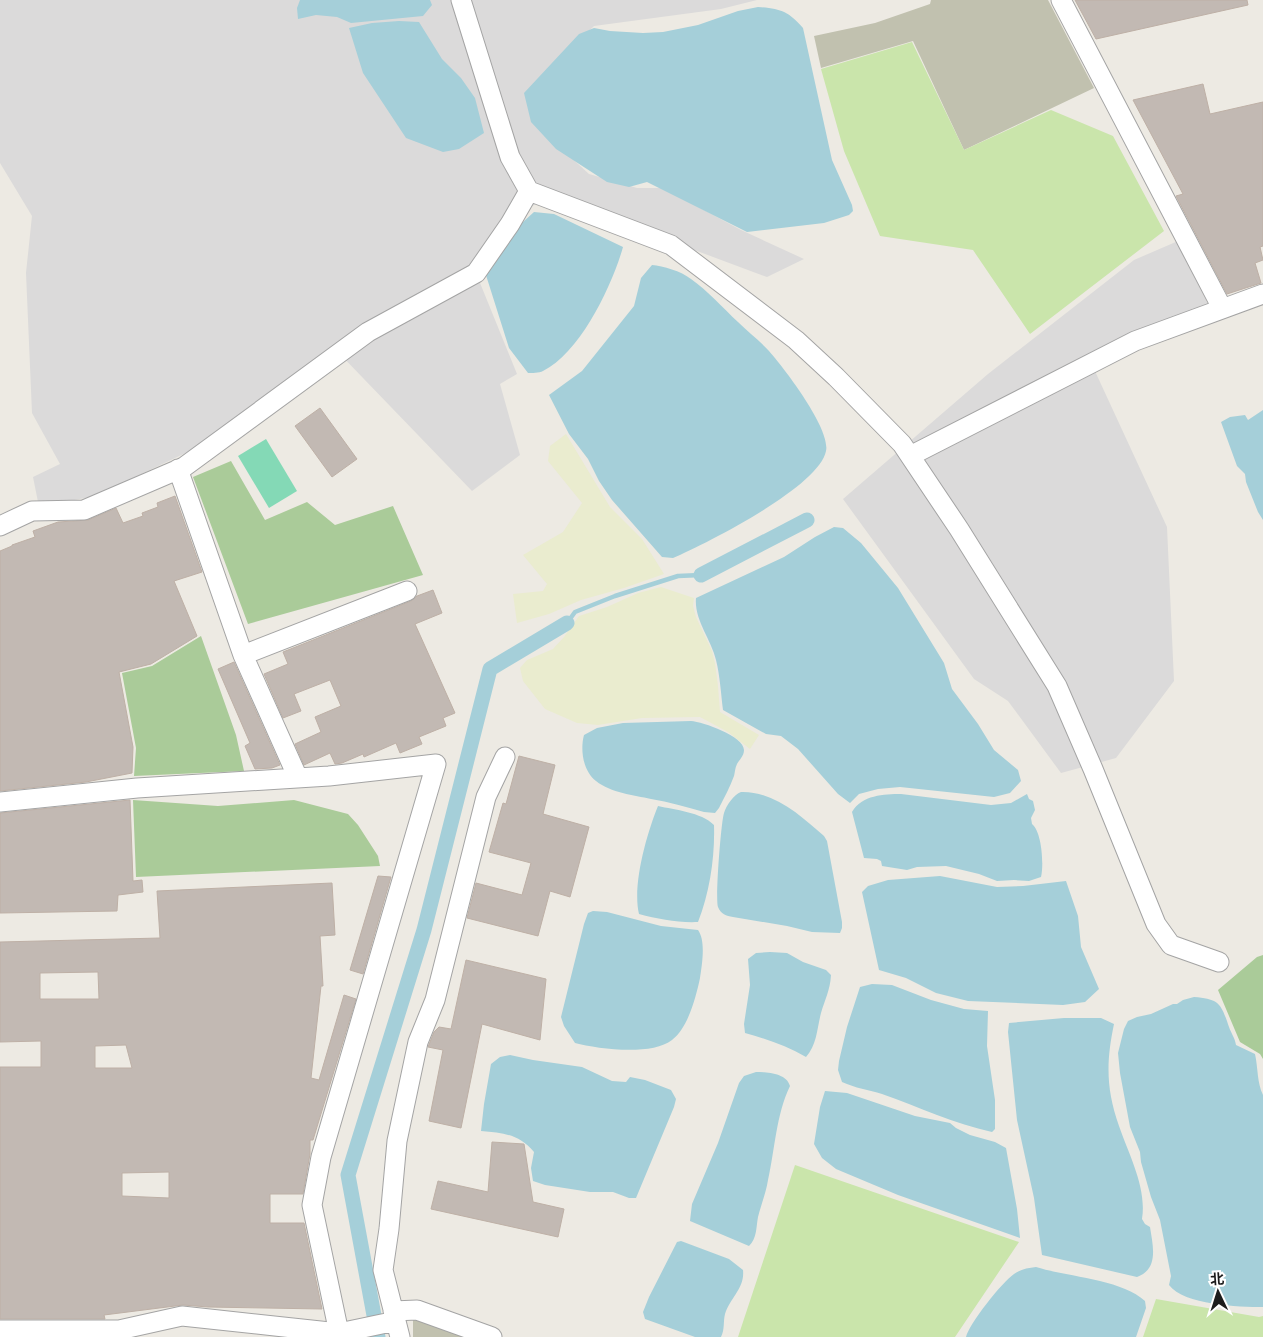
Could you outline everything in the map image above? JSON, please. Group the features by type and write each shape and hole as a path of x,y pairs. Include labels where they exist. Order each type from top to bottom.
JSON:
{"street":[{"path":"461,0 510,157 529,191 671,245 796,340 836,377 902,444 959,529 1057,686 1156,924 1171,945 1219,962"},
{"path":"1061,0 1222,308"},
{"path":"0,526 32,512 84,510 184,467 368,332 476,273 510,224 529,191"},
{"path":"910,456 1135,341 1263,294"},
{"path":"178,470 244,655 298,778"},
{"path":"244,655 407,591"},
{"path":"393,1323 383,1270 389,1229 397,1141 418,1042 435,1000 486,797 505,757"},
{"path":"0,802 137,788 298,778 436,764 322,1157 312,1205 339,1333"},
{"path":"0,1330 119,1333 182,1316 339,1333 393,1323 417,1310 492,1337"}],"shaded area":[{"path":"0,0 757,0 721,9 594,26 527,92 540,129 589,174 637,188 663,188 741,230 804,259 767,277 549,196 511,219 478,278 517,374 500,384 520,455 472,491 336,350 194,449 95,496 39,507 33,477 60,464 32,413 26,273 32,216 0,163"},
{"path":"931,0 1048,0 1094,88 964,150 913,41 821,68 814,36 875,23 930,4"},
{"path":"1178,241 1209,306 1094,369 1167,527 1174,681 1116,758 1061,773 1008,701 974,679 843,499 988,374 1134,260"},
{"path":"566,434 610,507 642,539 664,574 581,600 549,614 517,623 513,594 543,591 547,584 523,555 563,532 582,503 548,461 550,446"},
{"path":"661,587 694,598 693,606 696,617 712,651 715,663 720,712 759,735 750,749 728,732 700,717 642,718 598,725 577,723 545,709 523,681 520,668 527,660 553,649 579,616 607,607 638,593"},
{"path":"413,1317 469,1337 413,1337"}],"green space":[{"path":"912,42 964,150 1051,110 1113,136 1164,231 1030,334 973,250 880,236 844,151 821,69"},
{"path":"266,439 297,491 269,508 238,456"},
{"path":"231,461 265,520 307,502 335,525 393,506 423,575 248,624 193,477"},
{"path":"201,636 236,735 244,771 134,776 136,748 122,673 152,666"},
{"path":"133,800 218,806 294,800 348,814 358,825 378,856 380,866 136,877"},
{"path":"1263,955 1263,1059 1260,1054 1240,1042 1218,990 1257,957"},
{"path":"795,1165 1019,1242 955,1337 738,1337"},
{"path":"1156,1299 1259,1317 1263,1316 1263,1337 1143,1337"}],"water":[{"path":"300,0 430,0 432,5 423,16 351,23 337,17 316,15 298,19 297,8"},
{"path":"758,7 784,12 803,28 832,160 852,205 853,211 849,215 824,223 747,232 647,182 629,187 607,182 556,149 531,122 524,93 579,34 594,28 643,33 663,32 698,25 738,11"},
{"path":"419,22 442,59 461,78 475,98 484,133 459,149 443,152 406,138 363,73 349,28 372,23"},
{"path":"534,212 554,214 623,247 603,299 570,350 557,362 541,372 528,373 509,348 485,272 493,249"},
{"path":"652,265 672,269 691,279 765,347 805,399 826,441 826,451 819,465 804,481 783,497 735,527 673,558 662,557 612,500 599,481 588,459 569,434 549,395 582,371 634,306 641,278"},
{"path":"1263,410 1263,520 1246,482 1245,474 1237,466 1221,422 1230,417 1245,415 1248,420"},
{"path":"834,527 843,528 861,543 898,588 944,663 952,689 978,724 994,750 1018,770 1021,781 1010,793 994,797 900,787 878,789 859,794 850,803 838,794 798,749 781,736 766,734 723,710 716,660 700,622 696,598 784,557"},
{"path":"691,721 713,727 730,735 742,745 744,750 736,766 729,788 715,813 616,791 596,781 585,766 582,747 584,735 597,728 623,723"},
{"path":"741,792 753,793 776,800 796,813 824,836 827,841 842,922 840,933 812,932 730,917 719,909 717,901 718,877 723,819 728,804"},
{"path":"901,794 991,805 1011,803 1027,794 1029,799 1033,801 1035,810 1031,818 1040,841 1041,877 1029,881 997,881 979,874 946,866 917,867 907,870 882,866 881,861 877,859 864,858 852,812 856,806 867,799 881,795"},
{"path":"658,806 695,814 714,825 711,874 706,899 698,922 668,920 639,914 637,889 639,874 645,844"},
{"path":"940,876 997,887 1066,881 1078,916 1081,947 1099,989 1085,1002 1063,1005 968,1001 936,993 906,978 879,970 862,892 868,886 888,880"},
{"path":"593,911 607,912 661,926 698,930 702,940 703,953 694,1003 683,1028 672,1040 663,1045 639,1050 611,1049 575,1043 564,1026 561,1017 584,924 588,913"},
{"path":"756,953 787,953 803,962 826,970 831,975 815,1042 806,1057 777,1043 745,1033 744,1024 750,985 748,959"},
{"path":"872,984 892,985 931,1000 964,1009 988,1011 987,1046 995,1100 995,1129 992,1132 964,1125 882,1094 842,1082 838,1070 847,1027 860,987"},
{"path":"1194,997 1209,999 1218,1004 1224,1012 1236,1045 1255,1054 1263,1095 1263,1307 1213,1304 1199,1301 1176,1292 1169,1285 1171,1276 1160,1220 1151,1197 1140,1152 1130,1127 1118,1053 1124,1029 1128,1021"},
{"path":"1064,1018 1101,1018 1114,1024 1109,1063 1112,1100 1119,1126 1140,1184 1143,1207 1142,1219 1150,1227 1153,1249 1152,1263 1144,1273 1137,1277 1042,1255 1034,1198 1017,1120 1008,1032 1009,1023"},
{"path":"510,1055 582,1067 612,1081 626,1082 630,1077 645,1080 671,1090 676,1099 674,1107 636,1198 629,1198 613,1192 590,1192 545,1185 533,1181 531,1168 534,1152 528,1146 510,1136 481,1131 491,1064 500,1057"},
{"path":"756,1072 781,1076 785,1078 790,1086 779,1120 755,1236 749,1246 690,1221 692,1204 718,1143 739,1083 744,1076"},
{"path":"825,1091 847,1093 915,1116 950,1123 970,1135 995,1142 1006,1148 1020,1238 898,1195 836,1169 822,1158 814,1144 820,1107"},
{"path":"681,1241 729,1259 743,1270 740,1288 725,1314 721,1337 695,1337 645,1319 643,1312 649,1297 677,1242"},
{"path":"1036,1267 1108,1283 1135,1294 1145,1301 1146,1308 1136,1337 966,1337 979,1313 1009,1278 1019,1271"}],"building":[{"path":"1075,0 1247,0 1248,5 1096,39"},
{"path":"1203,84 1210,114 1263,102 1263,246 1260,247 1263,260 1255,263 1261,283 1227,294 1176,196 1183,194 1133,100"},
{"path":"320,408 357,459 332,477 295,426"},
{"path":"175,496 202,572 174,581 197,636 151,664 119,672 133,747 132,773 86,782 0,791 0,551 35,537 33,531 58,522 88,520 116,508 123,523 143,516 142,513 158,507 157,503"},
{"path":"433,590 442,613 415,624 455,713 443,718 446,726 419,737 422,744 400,753 396,743 364,757 363,754 342,763 335,764 330,753 304,765 295,744 321,732 315,717 341,706 330,680 294,694 301,711 283,718 264,674 288,664 283,652 411,601 417,596"},
{"path":"234,662 280,765 272,768 255,769 245,746 250,743 218,669"},
{"path":"519,756 555,765 543,814 589,827 570,897 550,891 538,936 467,918 476,883 522,895 531,863 489,852 503,803 506,804"},
{"path":"130,800 133,881 142,880 143,892 118,895 117,911 0,913 0,813"},
{"path":"378,876 391,877 363,974 350,970"},
{"path":"332,883 335,935 320,936 323,986 321,986 311,1078 319,1080 344,995 356,999 313,1140 310,1140 310,1154 303,1194 270,1194 270,1223 304,1223 322,1309 183,1305 104,1315 105,1319 0,1319 0,1067 41,1067 41,1041 0,1042 0,942 160,938 157,891","holes":["98,972 99,999 40,999 40,973","126,1045 132,1068 95,1068 95,1046","169,1172 169,1198 122,1196 122,1173"]},
{"path":"466,960 546,979 540,1040 482,1024 461,1128 429,1121 443,1050 428,1047 434,1032 439,1027 451,1029"},
{"path":"492,1142 524,1144 533,1202 564,1209 558,1237 431,1209 438,1181 488,1192"}],"waterway":[{"path":"701,575 807,520"},
{"path":"567,623 575,612 615,596 678,576 701,575"},
{"path":"378,1337 348,1175 424,930 490,669 567,623"}]}
